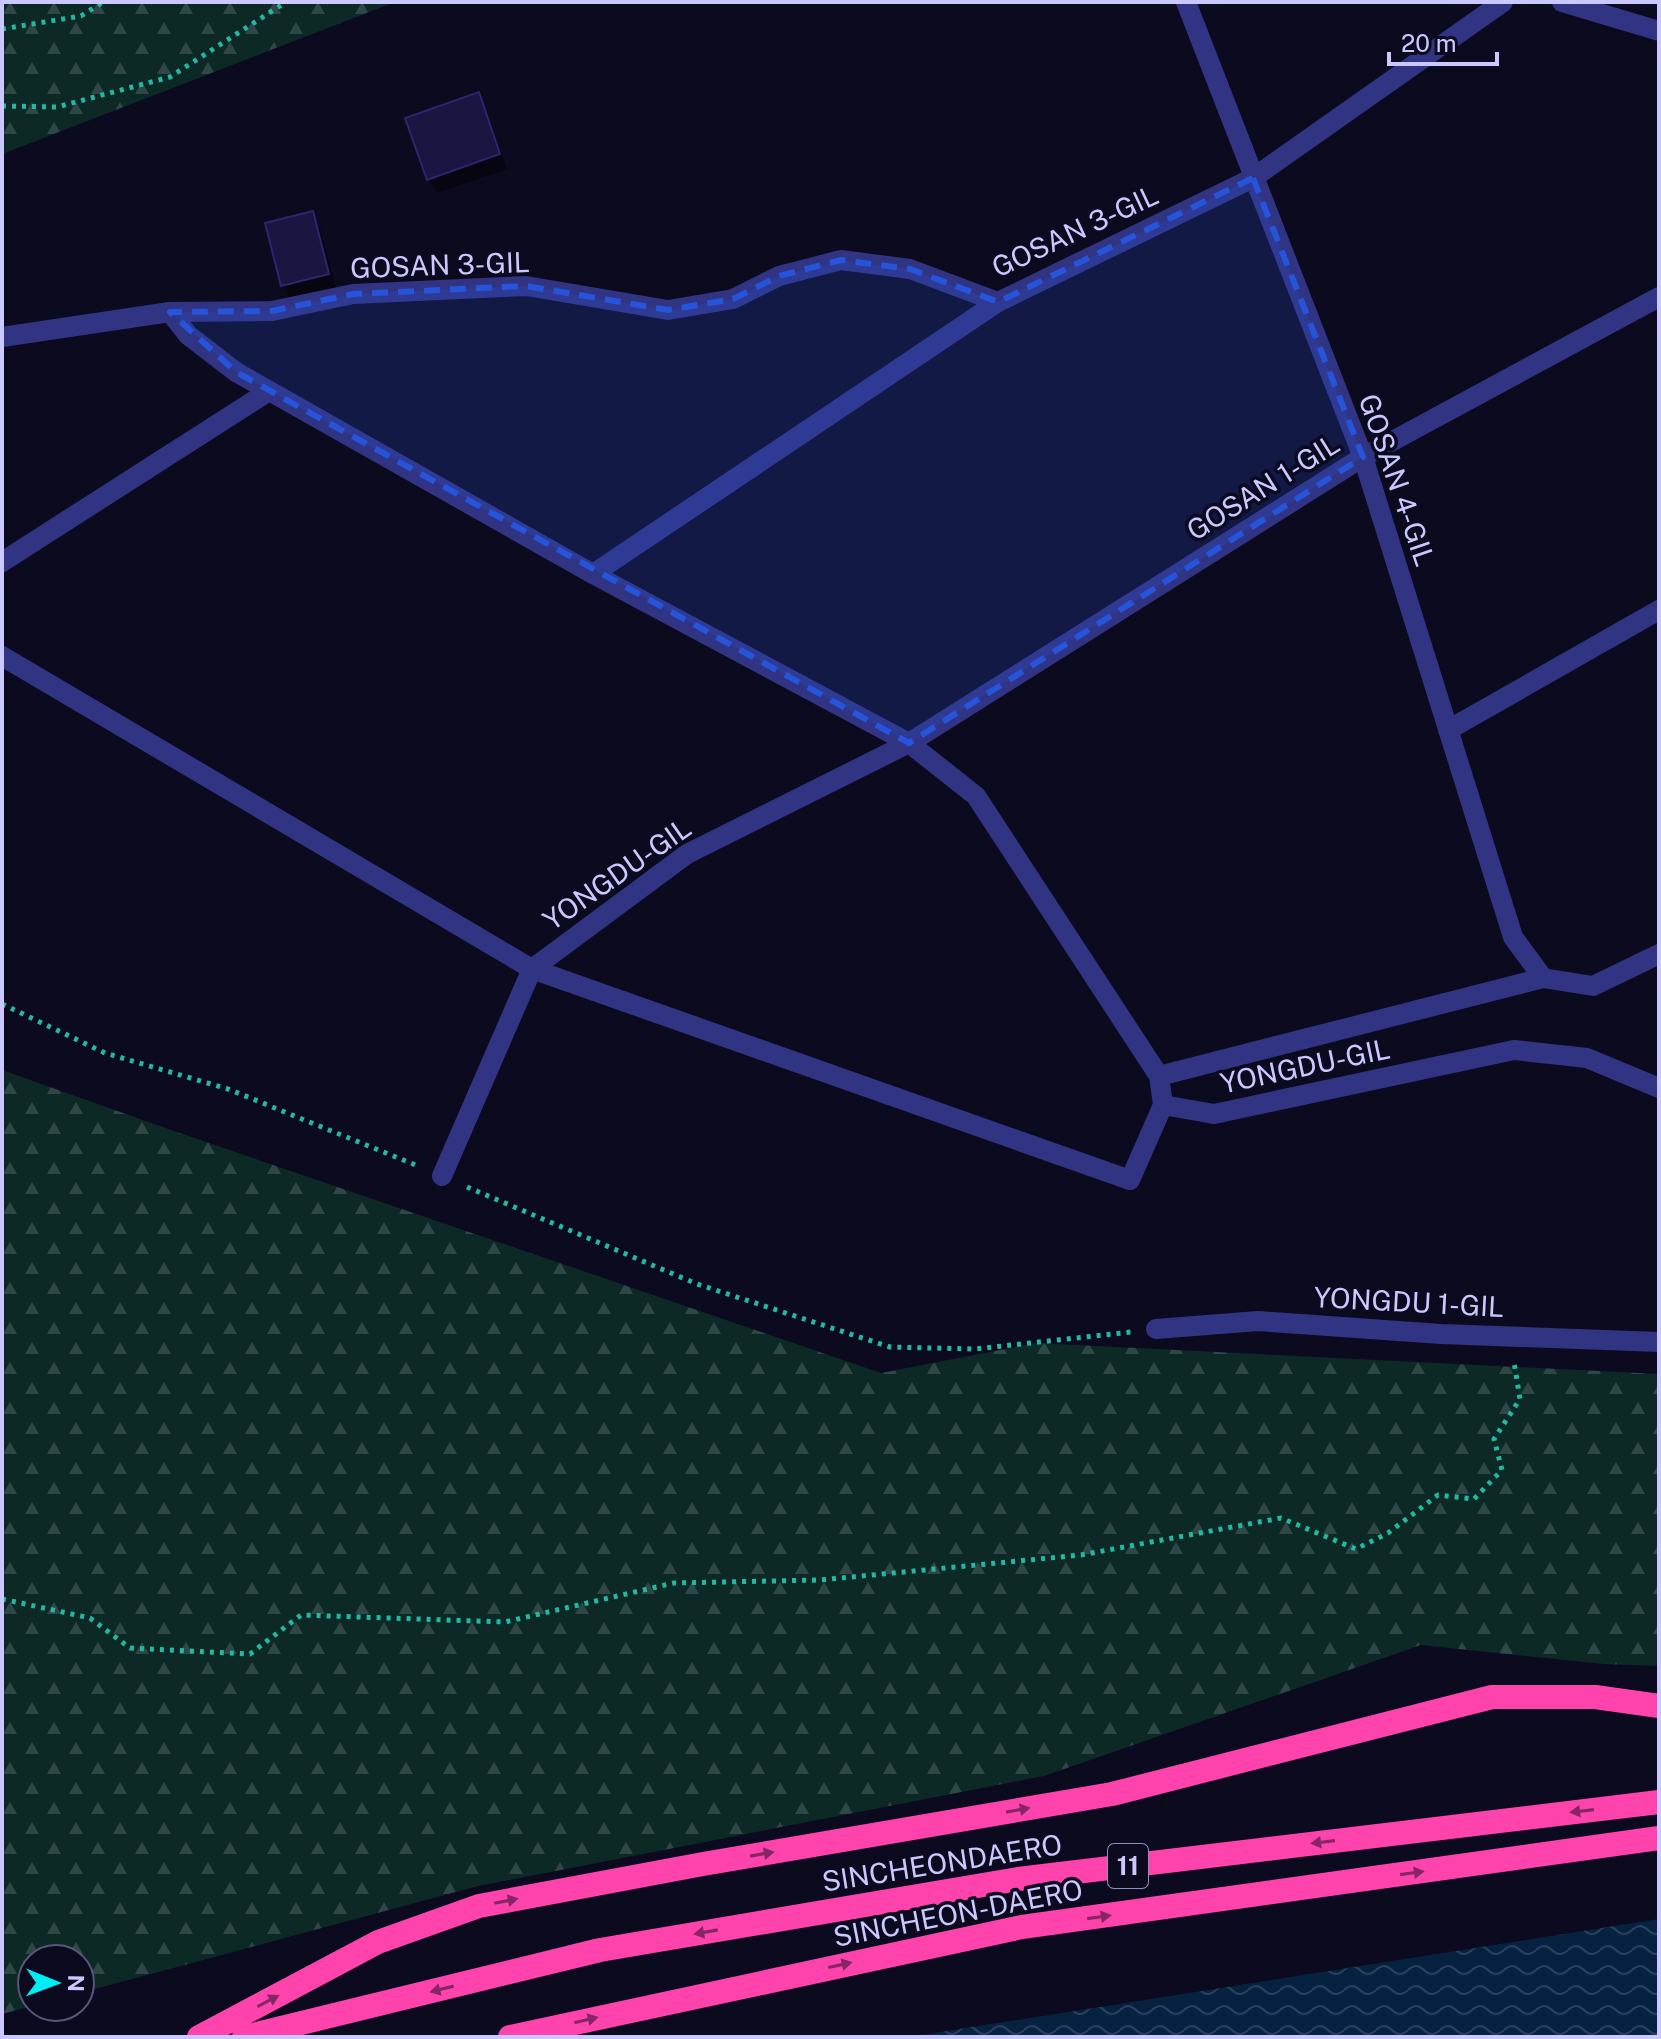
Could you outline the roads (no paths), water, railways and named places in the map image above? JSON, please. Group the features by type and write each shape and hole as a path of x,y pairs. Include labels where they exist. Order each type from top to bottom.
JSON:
{"highway":[{"path":"199,2037 378,1942 479,1906 1112,1794 1492,1697 1595,1697 1659,1706"},
{"name":"SINCHEONDAERO","path":"244,2037 600,1950 1018,1879 1659,1802"},
{"name":"SINCHEON-DAERO","path":"510,2037 1022,1927 1659,1838"}],"street":[{"name":"GOSAN 4-GIL","path":"1186,2 1363,457 1513,937 1543,978"},
{"name":"GOSAN 3-GIL","path":"2,337 170,312 272,311 353,294 526,286 668,310 733,299 779,276 841,260 910,269 998,302 1253,178 1503,2"},
{"path":"1562,2 1659,31"},
{"name":"GOSAN 1-GIL","path":"909,743 1363,457 1659,297"},
{"path":"593,574 998,302"},
{"path":"2,656 532,969 1130,1180 1163,1105 1159,1076 976,796 909,743 593,574 236,372 188,335 170,312"},
{"path":"2,562 269,391"},
{"path":"1448,730 1659,610"},
{"name":"YONGDU-GIL","path":"532,969 687,854 909,743"},
{"path":"1159,1076 1543,978 1593,986 1659,954"},
{"path":"442,1176 532,969"},
{"name":"YONGDU-GIL","path":"1163,1105 1214,1114 1514,1050 1587,1058 1659,1088"},
{"name":"YONGDU 1-GIL","path":"1156,1329 1258,1321 1659,1342"}],"water":[{"path":"1659,1919 1659,2037 909,2037"}]}
